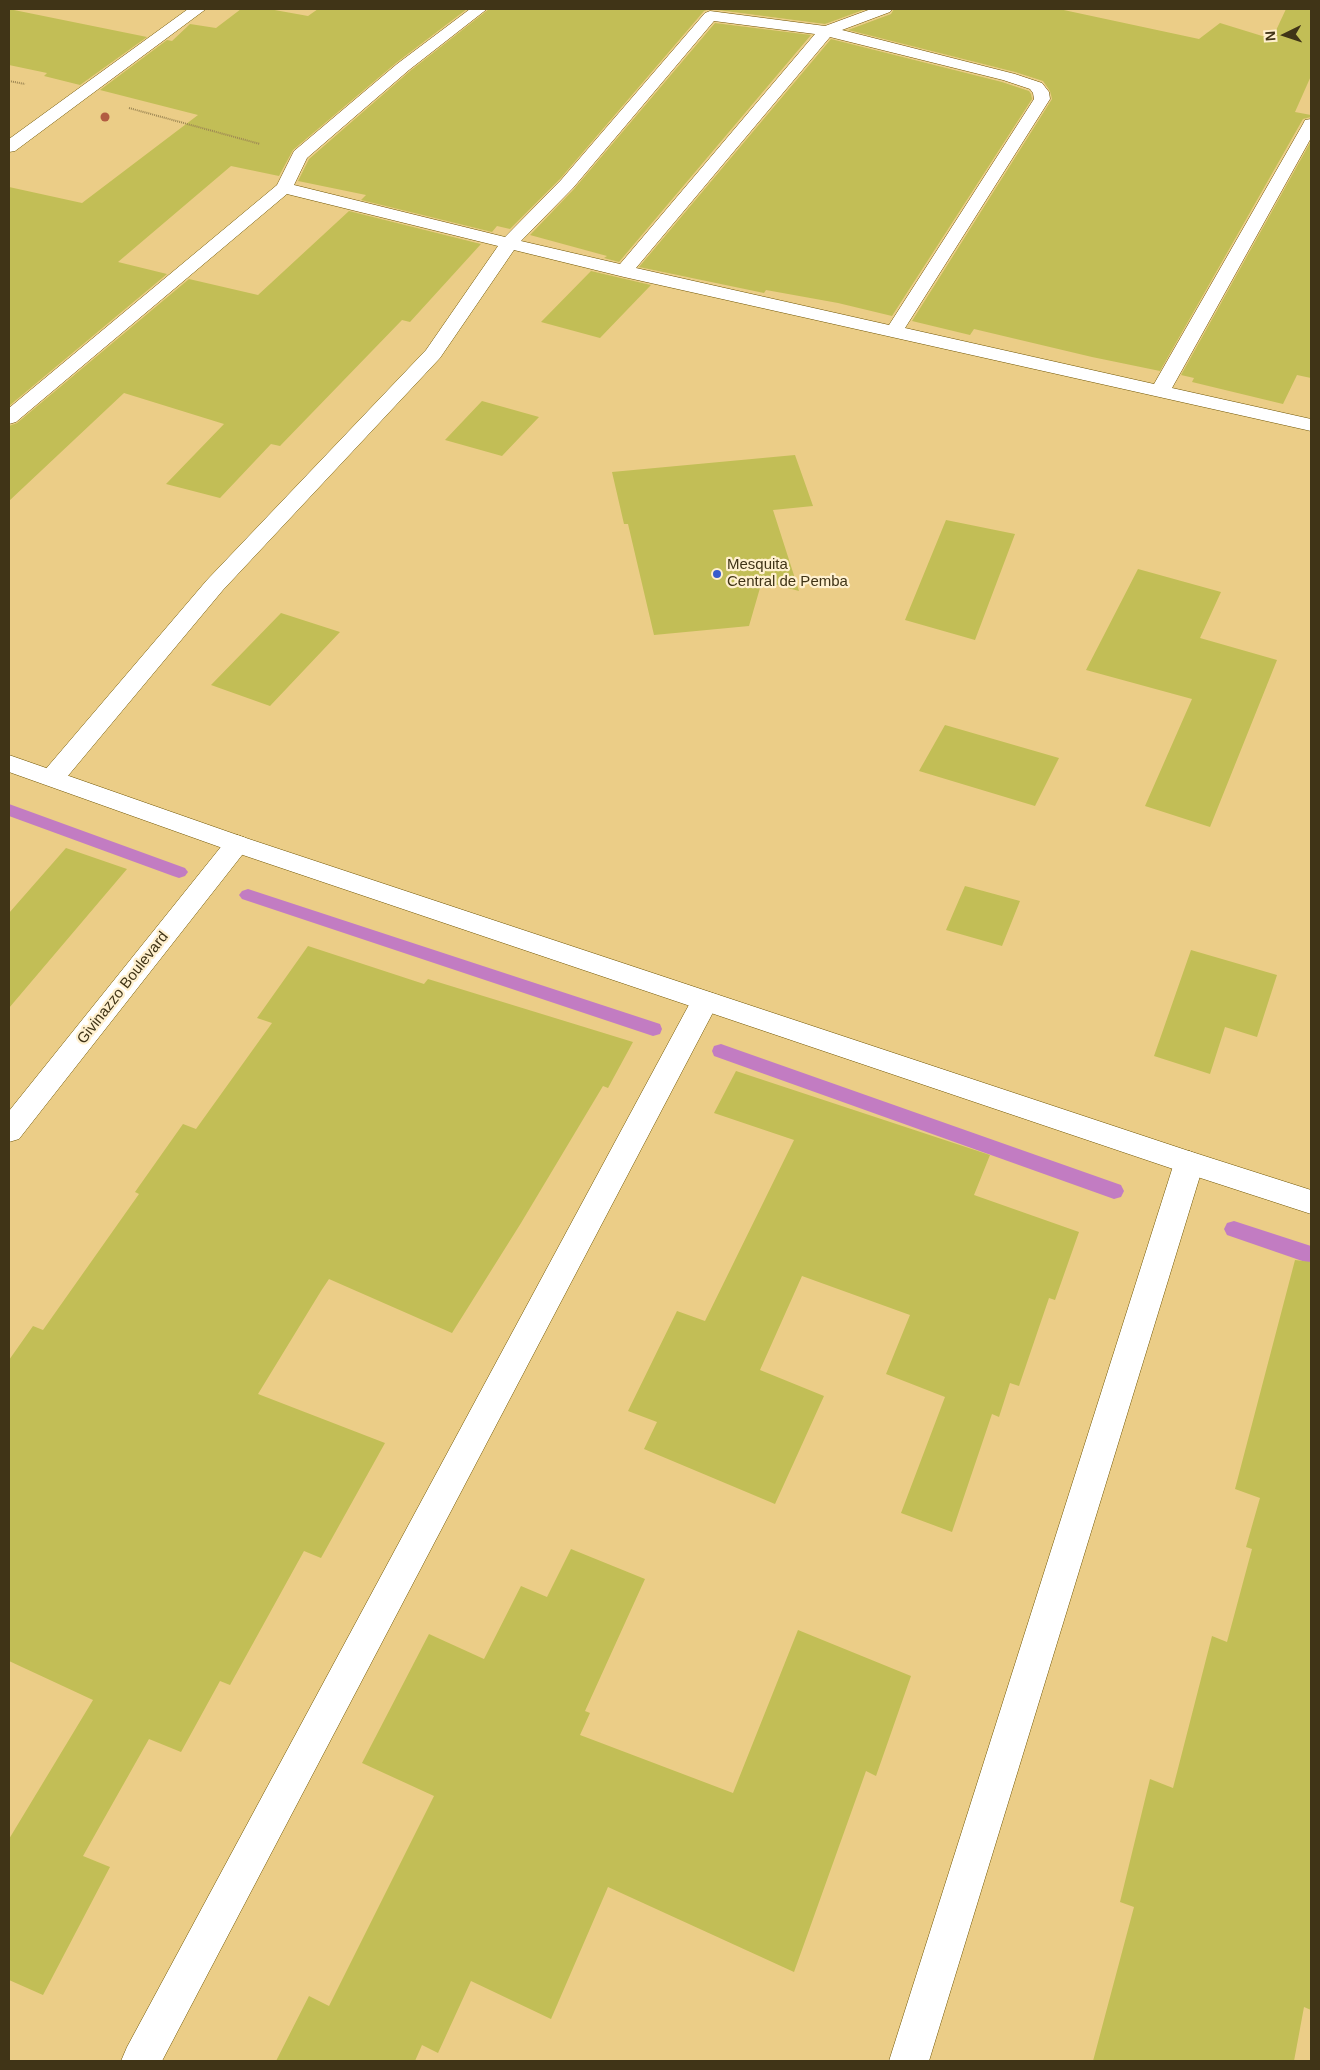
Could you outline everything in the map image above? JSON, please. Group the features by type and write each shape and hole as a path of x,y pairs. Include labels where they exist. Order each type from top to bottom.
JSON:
{"street":[{"path":"9,147 79,94 198,9"},
{"path":"9,418 284,188 300,155 403,67 479,9"},
{"path":"624,271 826,31 885,9"},
{"path":"53,778 215,585 433,354 509,243 567,184 710,16 826,31 1009,77 1036,86 1041,92 1042,99 894,331"},
{"path":"1160,391 1311,124"},
{"path":"284,188 624,271 1311,425"},
{"path":"9,763 237,844 1190,1164 1311,1202"},
{"name":"Givinazzo Boulevard","path":"9,1131 237,844"},
{"path":"141,2061 705,1001"},
{"path":"909,2061 1190,1164"}],"path":[{"path":"9,82 79,94 300,155"}],"building":[{"path":"9,9 147,37 80,85 44,76 47,73 9,65"},
{"path":"241,9 269,9 308,16 318,9 467,9 396,63 293,150 279,176 231,166 118,262 167,274 9,406 9,187 82,203 198,115 100,90 167,40 172,41 190,24 216,28"},
{"path":"489,9 710,9 704,11 560,179 510,229 497,226 492,232 361,200 366,195 298,181 309,159 410,71"},
{"path":"710,9 866,9 825,24"},
{"path":"894,9 1059,9 1199,39 1220,23 1272,39 1286,9 1311,9 1311,76 1295,112 1311,115 1311,117 1303,119 1160,371 974,329 970,335 912,321 1052,99 1050,91 1043,81 1015,72 848,30 891,14"},
{"path":"715,23 811,35 619,262 604,258 607,256 530,235 574,189"},
{"path":"831,39 1002,82 1029,91 1031,94 1032,99 892,316 838,303 766,290 764,293 639,267"},
{"path":"1311,141 1311,378 1297,375 1283,404 1192,382 1194,378 1181,375"},
{"path":"349,211 481,244 410,322 402,320 280,446 271,444 220,498 166,484 224,424 124,393 9,501 9,426 17,423 189,279 258,295"},
{"path":"591,271 651,285 600,338 541,322"},
{"path":"482,401 539,417 502,456 445,440"},
{"path":"795,455 813,506 773,510 799,591 762,581 749,626 654,635 628,524 624,524 612,472"},
{"path":"946,520 1015,534 975,640 905,620"},
{"path":"1138,569 1221,592 1200,638 1277,660 1210,827 1145,806 1192,699 1086,670"},
{"path":"281,613 340,632 270,706 211,685"},
{"path":"945,725 1059,758 1035,806 919,771"},
{"path":"66,848 127,869 9,1008 9,913"},
{"path":"965,886 1020,901 1002,946 946,930"},
{"path":"308,946 424,984 428,979 633,1042 608,1088 603,1086 452,1333 329,1279 321,1291 258,1394 385,1443 321,1558 304,1551 230,1685 220,1681 181,1752 149,1739 83,1856 110,1867 43,1995 9,1980 9,1839 93,1700 9,1661 9,1360 33,1326 43,1330 139,1194 135,1192 183,1124 196,1129 272,1023 257,1018"},
{"path":"1191,950 1277,975 1257,1037 1225,1027 1210,1074 1154,1056"},
{"path":"736,1071 990,1155 974,1195 1079,1232 1055,1300 1049,1298 1019,1386 1010,1383 999,1417 992,1414 952,1532 901,1513 945,1397 886,1374 910,1315 802,1276 760,1370 824,1396 775,1504 644,1449 657,1422 628,1411 677,1311 705,1321 794,1140 714,1113"},
{"path":"1295,1260 1311,1262 1311,2010 1304,2007 1294,2061 1093,2061 1134,1907 1120,1902 1150,1779 1173,1788 1212,1636 1227,1642 1252,1549 1246,1547 1260,1498 1235,1489"},
{"path":"571,1549 645,1579 585,1711 590,1713 580,1735 733,1793 798,1630 911,1676 876,1776 866,1771 794,1972 608,1887 551,2019 471,1981 438,2053 422,2045 415,2061 276,2061 309,1996 329,2006 434,1796 362,1763 429,1634 484,1659 521,1586 547,1597"}],"waterway":[{"path":"9,810 179,872"},
{"path":"248,895 653,1029"},
{"path":"721,1051 1114,1191"},
{"path":"1234,1229 1311,1255"}],"place":[{"name":"Mesquita Central de Pemba","path":"717,574"}]}
